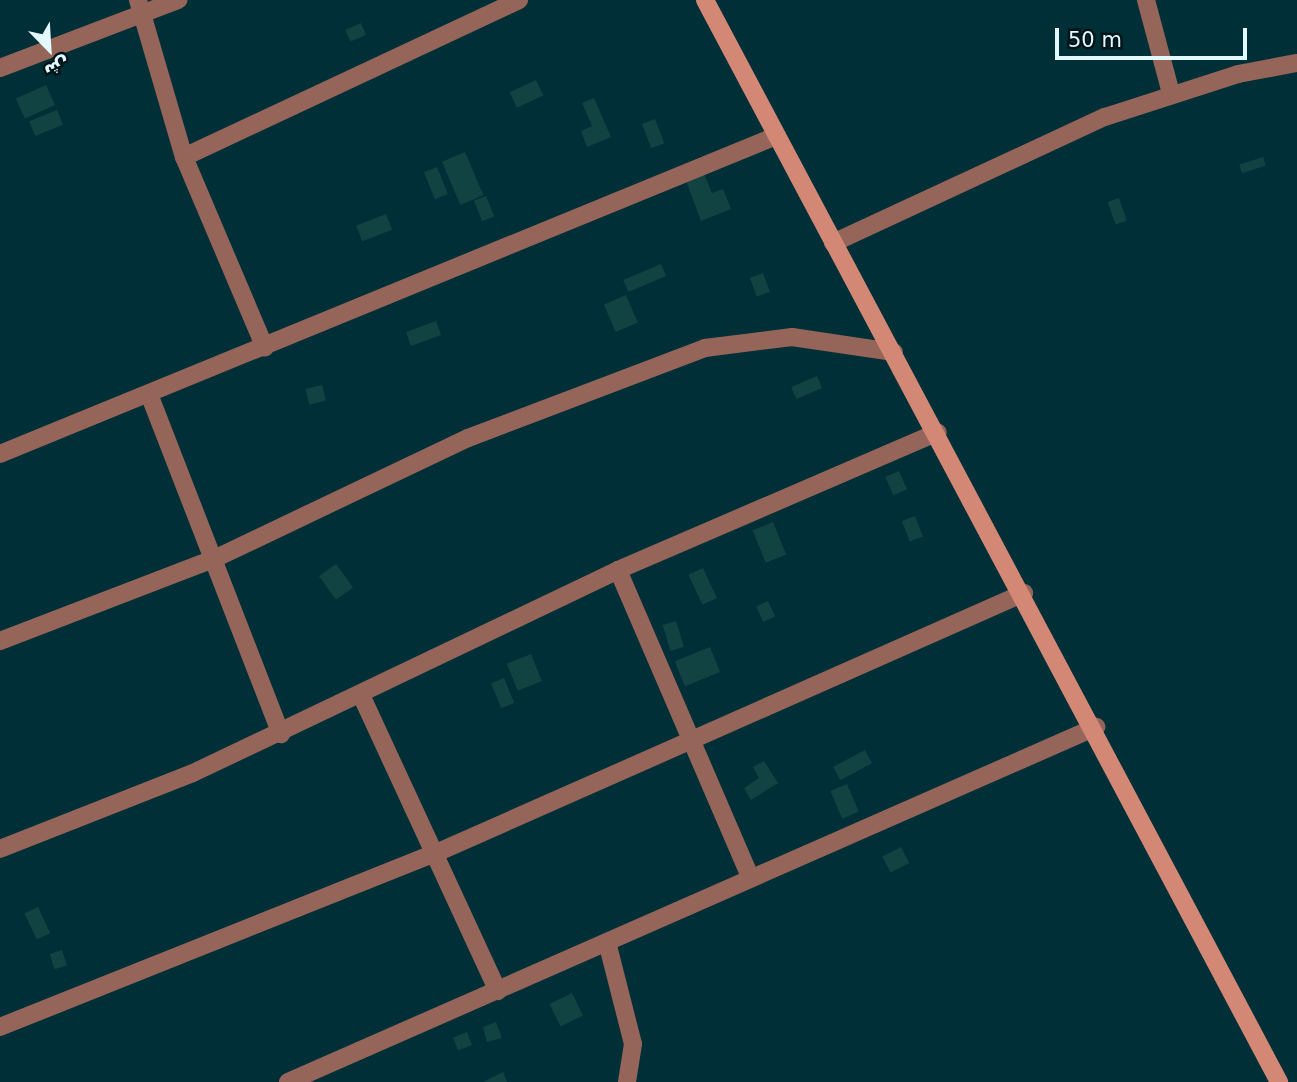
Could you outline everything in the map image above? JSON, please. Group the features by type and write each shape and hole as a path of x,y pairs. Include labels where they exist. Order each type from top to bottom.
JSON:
{"main road":[{"path":"705,0 833,243 1096,727 1279,1082"}],"street":[{"path":"0,68 139,9 178,0"},
{"path":"184,157 519,0"},
{"path":"1146,0 1171,93"},
{"path":"139,9 184,157 265,348"},
{"path":"833,243 1105,117 1171,93 1297,63"},
{"path":"0,454 265,348 776,136"},
{"path":"0,641 214,559 468,438 705,348 792,337 894,352"},
{"path":"149,394 281,734"},
{"path":"0,849 281,734 618,570 938,432"},
{"path":"618,570 751,879"},
{"path":"0,1027 436,853 690,737 1024,593"},
{"path":"362,696 498,990"},
{"path":"288,1082 1096,727"},
{"path":"607,942 633,1044 627,1082"}],"building":[{"path":"361,23 366,35 350,42 345,30"},
{"path":"536,80 543,95 517,108 510,92"},
{"path":"46,85 55,105 25,119 16,98"},
{"path":"594,98 611,137 587,147 581,131 592,126 582,103"},
{"path":"57,110 63,125 35,136 29,121"},
{"path":"655,119 664,143 651,148 642,124"},
{"path":"465,152 483,195 460,205 442,162"},
{"path":"1263,157 1266,166 1242,173 1239,165"},
{"path":"437,167 448,194 435,199 424,172"},
{"path":"703,171 712,193 723,189 731,209 701,221 685,178"},
{"path":"486,196 494,216 482,221 474,201"},
{"path":"1119,198 1127,221 1115,225 1108,202"},
{"path":"386,214 392,230 362,241 356,225"},
{"path":"661,264 666,276 628,292 623,280"},
{"path":"763,273 770,292 757,297 750,278"},
{"path":"626,295 638,323 616,332 604,304"},
{"path":"436,321 441,335 411,346 406,332"},
{"path":"817,376 822,388 796,399 791,387"},
{"path":"322,385 326,401 309,405 306,389"},
{"path":"899,471 907,489 893,495 885,477"},
{"path":"915,516 923,537 910,542 902,521"},
{"path":"773,522 786,554 766,563 753,530"},
{"path":"336,564 353,587 336,600 319,576"},
{"path":"703,568 717,598 702,605 688,575"},
{"path":"768,601 775,616 763,622 756,606"},
{"path":"676,621 684,647 671,651 663,625"},
{"path":"710,647 720,672 685,686 675,661"},
{"path":"531,654 542,681 518,691 507,664"},
{"path":"504,678 514,703 501,708 491,683"},
{"path":"865,750 872,763 840,780 833,767"},
{"path":"764,761 778,783 751,800 744,788 759,778 753,767"},
{"path":"847,784 859,812 842,819 830,791"},
{"path":"901,847 909,863 890,873 882,857"},
{"path":"38,907 50,933 37,940 24,913"},
{"path":"62,950 67,965 55,969 50,954"},
{"path":"572,993 583,1015 560,1026 550,1004"},
{"path":"496,1022 502,1038 487,1042 483,1027"},
{"path":"467,1032 472,1045 458,1050 453,1037"},
{"path":"503,1072 507,1082 483,1082"}]}
